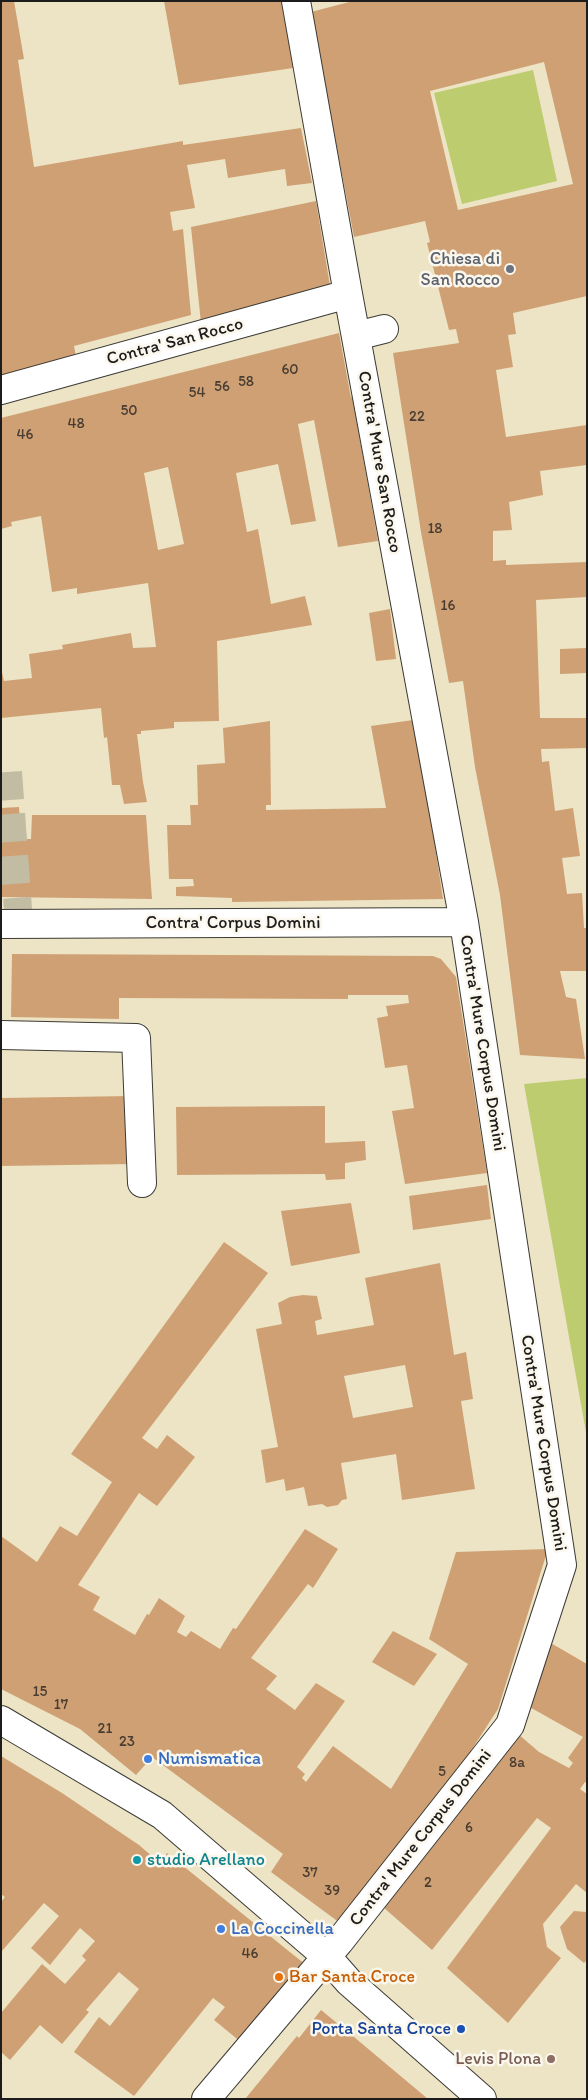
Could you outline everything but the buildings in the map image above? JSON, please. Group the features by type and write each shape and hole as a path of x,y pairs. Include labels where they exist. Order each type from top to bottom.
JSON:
{"street":[{"name":"Contra' Mure San Rocco","path":"296,1 464,922"},
{"name":"Contra' San Rocco","path":"1,390 348,294"},
{"path":"356,336 384,329"},
{"name":"Contra' Corpus Domini","path":"1,924 464,922"},
{"name":"Contra' Mure Corpus Domini","path":"206,2099 327,1956 510,1724 562,1565 464,922"},
{"path":"1,1034 136,1038 142,1183"},
{"path":"1,1720 162,1815 327,1956 349,1982 482,2099"}],"green space":[{"path":"533,70 557,181 462,204 434,93"},
{"path":"587,1078 587,1438 524,1084"}],"tunnel":[{"path":"8,772 19,923"}],"place":[{"name":"Chiesa di San Rocco","path":"510,269"},
{"name":"Numismatica","path":"148,1759"},
{"name":"studio Arellano","path":"137,1860"},
{"name":"La Coccinella","path":"221,1929"},
{"name":"Bar Santa Croce","path":"279,1977"},
{"name":"Porta Santa Croce","path":"461,2029"},
{"name":"Levis Plona","path":"551,2059"}]}
